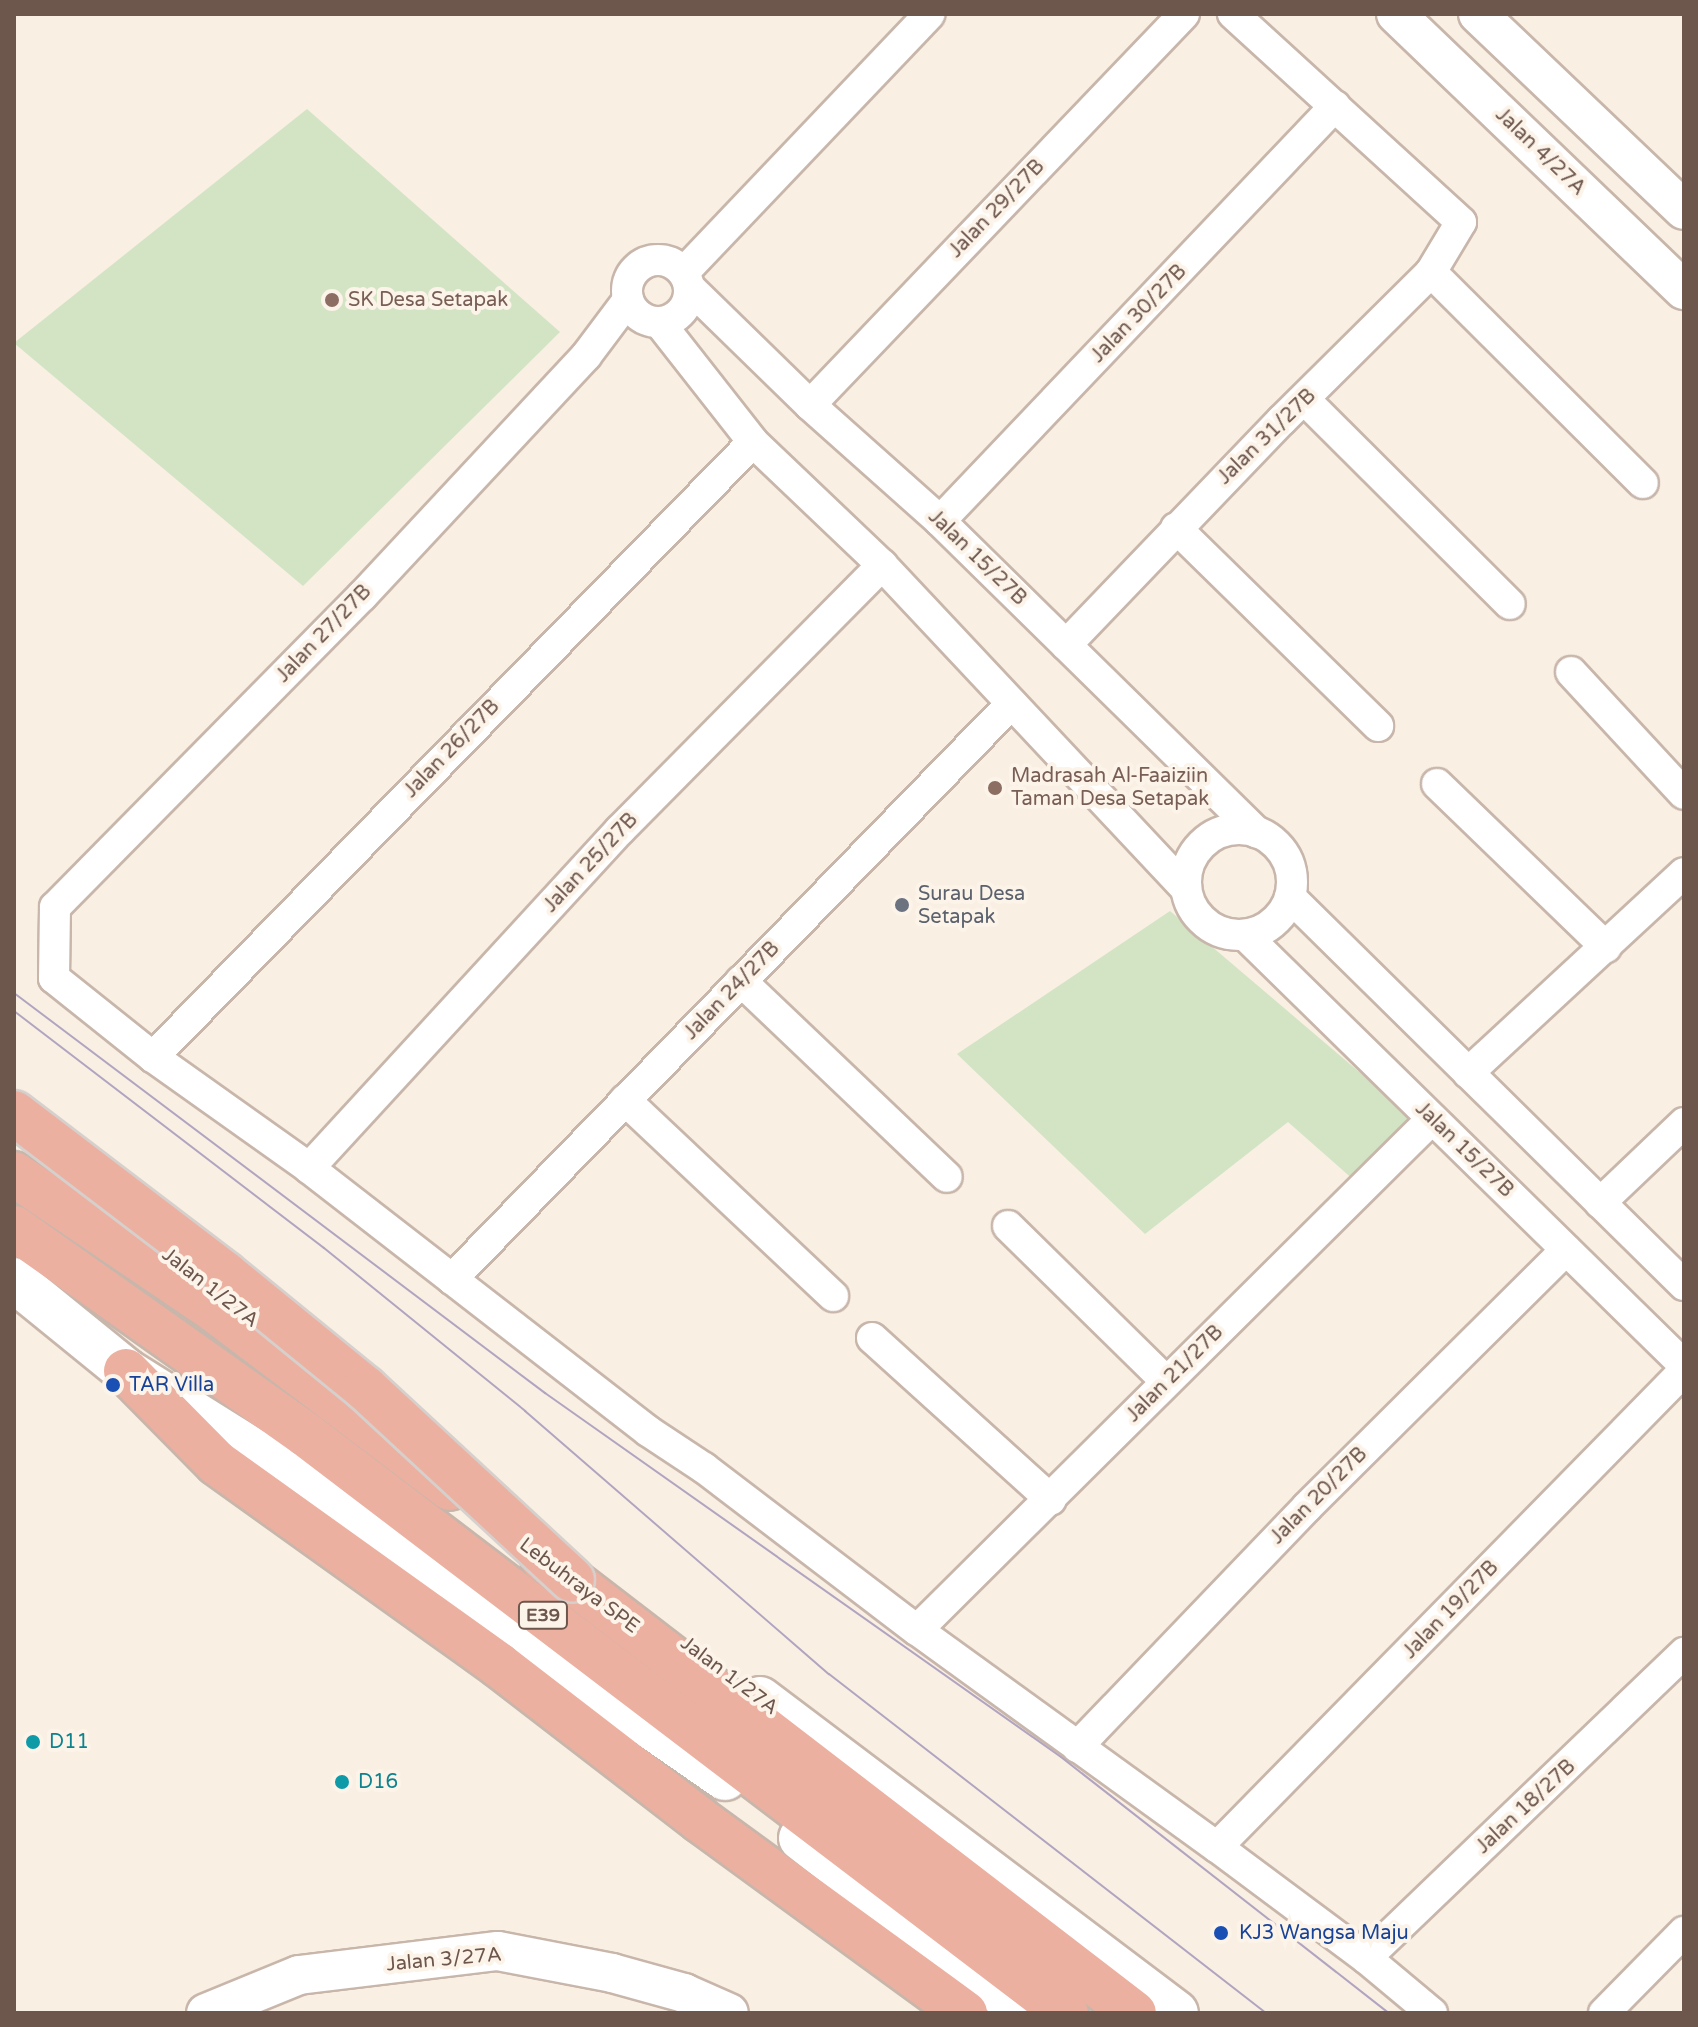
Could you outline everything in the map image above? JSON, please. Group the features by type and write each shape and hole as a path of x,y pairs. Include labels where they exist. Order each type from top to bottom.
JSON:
{"highway":[{"name":"E39","path":"14,1113 225,1274 365,1388 572,1580"},
{"name":"Lebuhraya SPE","path":"14,1174 216,1311 572,1580 1134,2013"},
{"name":"E39","path":"14,1228 305,1434 1066,2013"},
{"path":"126,1371 217,1463 499,1665 700,1820 965,2013"}],"main road":[{"name":"Jalan 1/27A","path":"14,1136 287,1348 1036,1904 1176,2013"},
{"path":"14,1280 126,1371 255,1452 721,1775 1027,2013"}],"street":[{"path":"642,313 682,312 686,269 930,14"},
{"name":"Jalan 29/27B","path":"810,405 1184,14"},
{"path":"1233,14 1335,106"},
{"name":"Jalan 4/27A","path":"1396,14 1684,290"},
{"path":"1478,14 1684,210"},
{"name":"Jalan 31/27B","path":"1066,645 1176,528 1431,272 1461,222 1335,106"},
{"name":"Jalan 30/27B","path":"940,521 1335,106"},
{"path":"686,269 653,259 637,267 628,282 642,313 753,442 882,565 1186,889 1200,919 1228,934 1245,935 1273,923 1290,897 1290,866 1283,852 1258,833 1240,829 1222,832 1206,841 1193,854 1186,871 1186,889"},
{"name":"Jalan 15/27B","path":"686,269 810,405 940,521 1258,833"},
{"path":"1431,272 1643,483"},
{"name":"Jalan 27/27B","path":"153,1057 54,978 55,907 362,596 586,356 642,313"},
{"path":"1305,400 1510,604"},
{"name":"Jalan 26/27B","path":"153,1057 753,442"},
{"path":"1176,528 1378,726"},
{"name":"Jalan 25/27B","path":"309,1168 620,830 882,565"},
{"path":"1571,672 1684,794"},
{"name":"Jalan 24/27B","path":"452,1279 1012,703"},
{"path":"1437,784 1606,947"},
{"path":"1468,1073 1684,873"},
{"path":"1290,897 1684,1285"},
{"name":"Jalan 15/27B","path":"1245,935 1684,1368"},
{"path":"741,981 947,1177"},
{"path":"153,1057 309,1168 648,1431 704,1468 917,1630 1366,1958 1432,2013"},
{"path":"625,1100 833,1296"},
{"name":"Jalan 21/27B","path":"917,1630 1432,1119"},
{"path":"1600,1203 1684,1123"},
{"path":"1008,1226 1166,1381"},
{"name":"Jalan 20/27B","path":"1077,1747 1307,1507 1566,1250"},
{"path":"872,1338 1051,1500"},
{"name":"Jalan 19/27B","path":"1217,1847 1684,1368"},
{"name":"Jalan 18/27B","path":"1366,1958 1684,1653"},
{"path":"1604,2013 1684,1932"},
{"name":"Jalan 3/27A","path":"206,2013 299,1975 498,1951 612,1973 680,2003 729,2013"}],"green space":[{"path":"307,109 560,332 303,586 14,343"},
{"path":"1170,911 1418,1122 1355,1181 1288,1122 1145,1234 957,1054"}],"tram line":[{"path":"14,993 545,1393 1061,1757 1389,2013"},
{"path":"14,1011 324,1248 525,1411 829,1674 1266,2013"}],"place":[{"name":"SK Desa Setapak","path":"332,300"},
{"name":"Madrasah Al-Faaiziin Taman Desa Setapak","path":"995,788"},
{"name":"Surau Desa Setapak","path":"902,905"},
{"name":"TAR Villa","path":"113,1385"},
{"name":"D11","path":"33,1742"},
{"name":"D16","path":"342,1782"},
{"name":"KJ3 Wangsa Maju","path":"1221,1933"}]}
